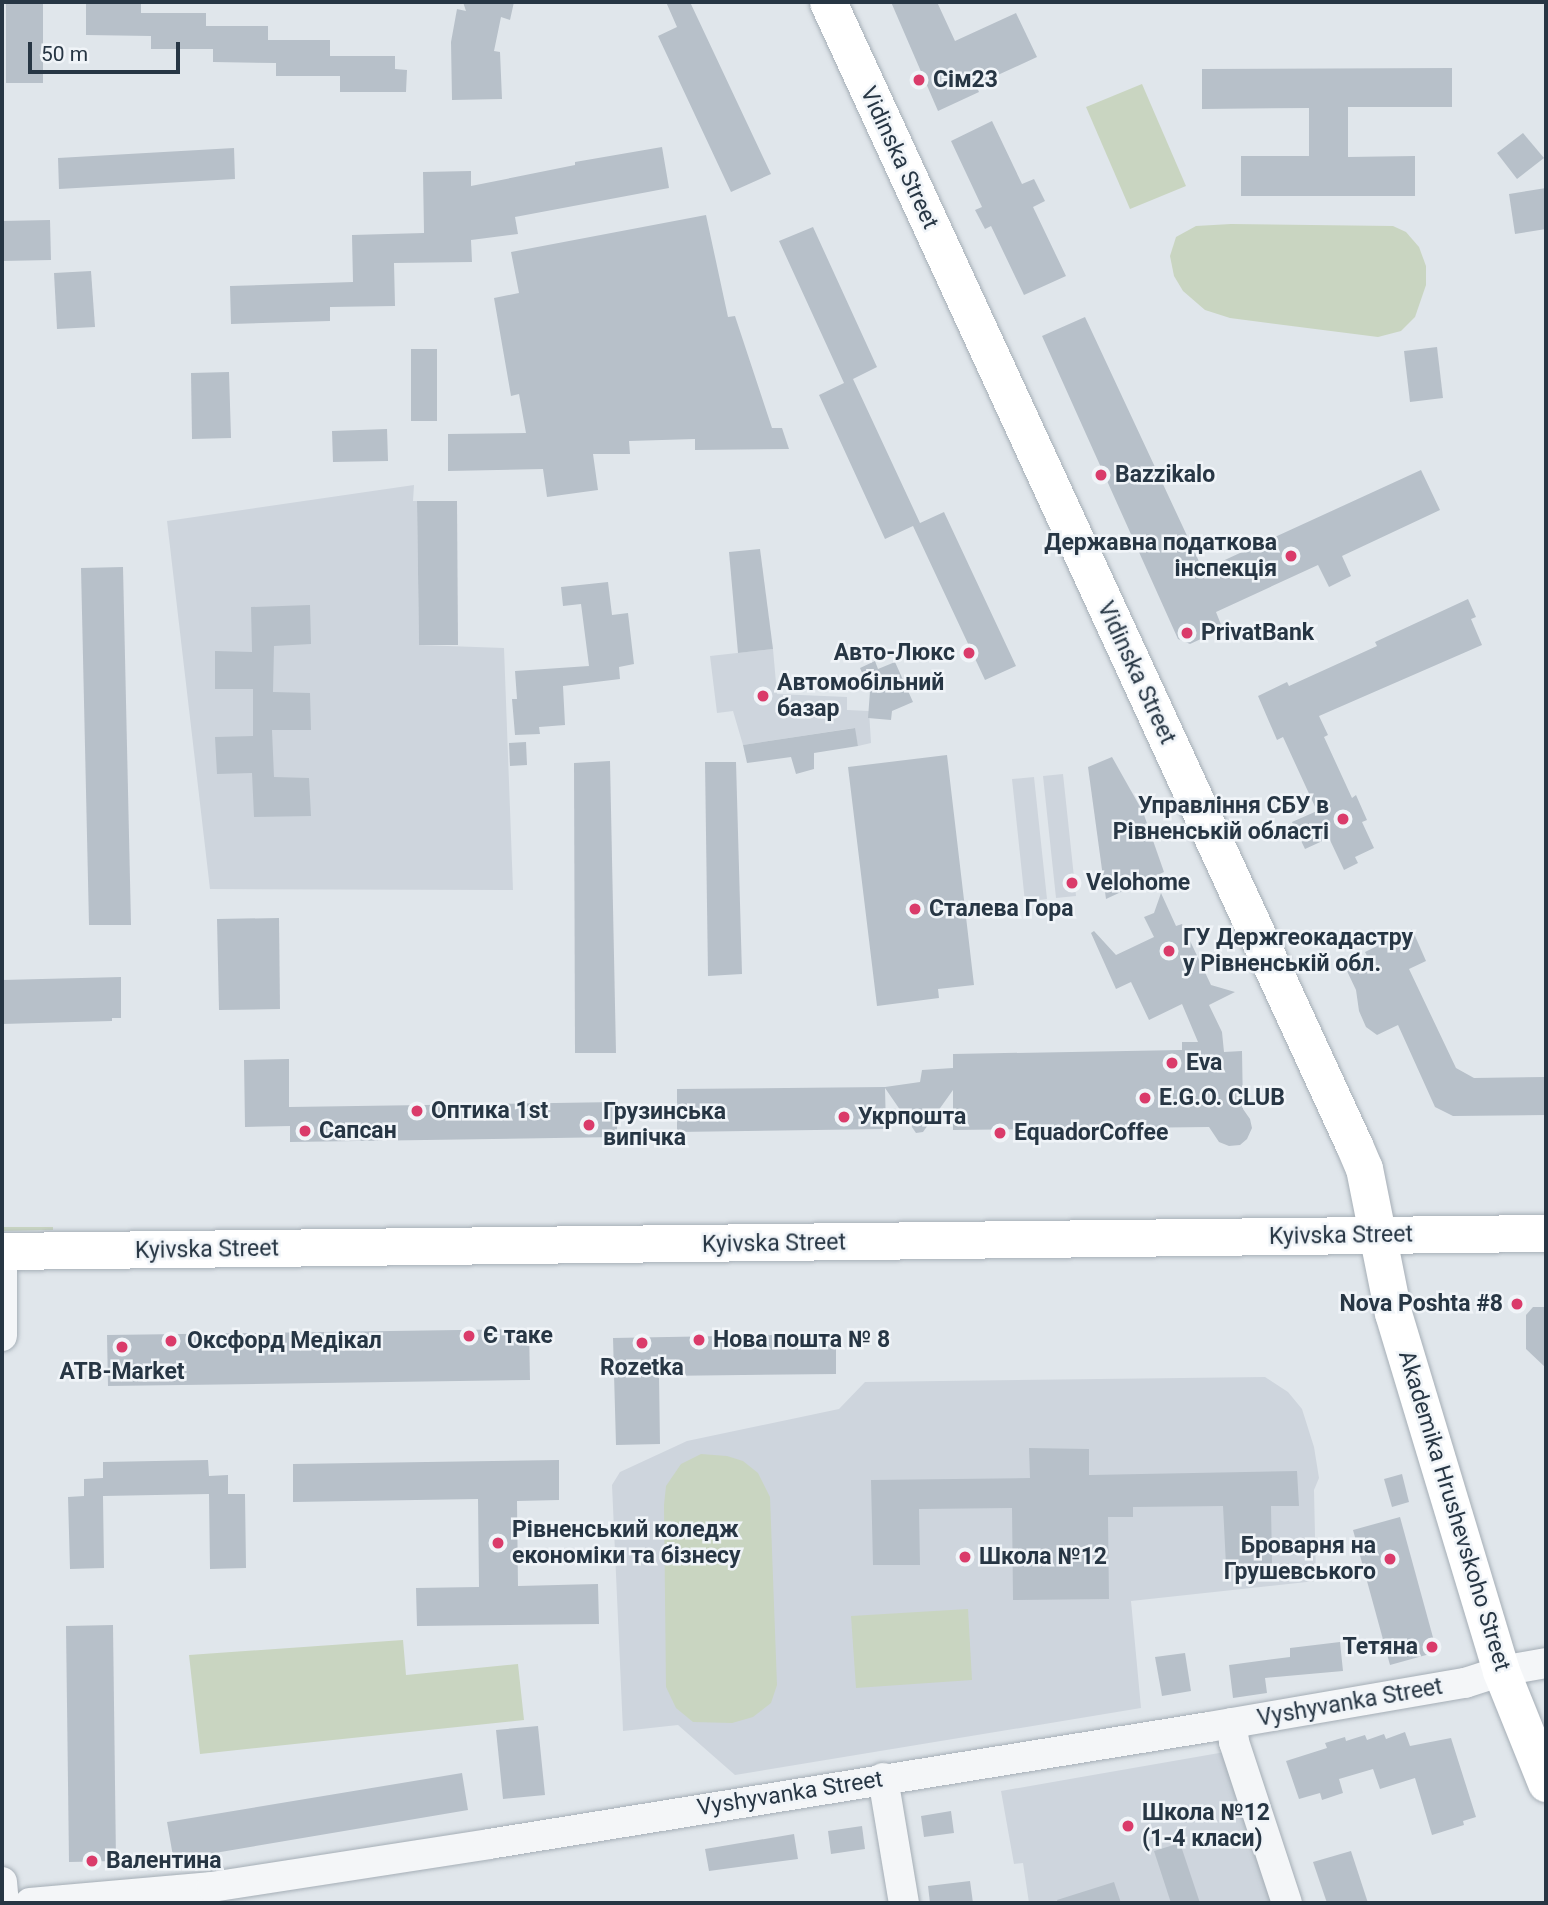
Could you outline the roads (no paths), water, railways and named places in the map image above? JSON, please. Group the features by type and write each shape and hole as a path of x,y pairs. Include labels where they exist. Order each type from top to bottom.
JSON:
{"main road":[{"name":"Vidinska Street","path":"828,2 1354,1145 1364,1168 1377,1235"},
{"name":"Kyivska Street","path":"2,1251 1546,1233"},
{"name":"Akademika Hrushevskoho Street","path":"1377,1235 1393,1313 1502,1671 1546,1783"}],"street":[{"path":"2,1251 2,1336"},
{"name":"Vyshyvanka Street","path":"30,1903 212,1887 1465,1684 1502,1671 1546,1663"},
{"path":"1232,1723 1234,1742 1287,1903"},
{"path":"883,1778 904,1903"},
{"path":"2,1882 4,1903"}],"place":[{"name":"Сім23","path":"919,80"},
{"name":"Bazzikalo","path":"1101,475"},
{"name":"Державна податкова інспекція","path":"1291,556"},
{"name":"PrivatBank","path":"1187,633"},
{"name":"Авто-Люкс","path":"969,653"},
{"name":"Автомобільний базар","path":"763,696"},
{"name":"Управління СБУ в Рівненській області","path":"1343,819"},
{"name":"Velohome","path":"1072,883"},
{"name":"Сталева Гора","path":"915,909"},
{"name":"ГУ Держгеокадастру у Рівненській обл.","path":"1169,951"},
{"name":"Eva","path":"1172,1063"},
{"name":"E.G.O. CLUB","path":"1145,1098"},
{"name":"Оптика 1st","path":"417,1111"},
{"name":"Укрпошта","path":"844,1117"},
{"name":"Грузинська випічка","path":"589,1125"},
{"name":"Сапсан","path":"305,1131"},
{"name":"EquadorCoffee","path":"1000,1133"},
{"name":"Nova Poshta #8","path":"1517,1304"},
{"name":"Є таке","path":"469,1336"},
{"name":"Нова пошта № 8","path":"699,1340"},
{"name":"Оксфорд Медікал","path":"171,1341"},
{"name":"Rozetka","path":"642,1343"},
{"name":"ATB-Market","path":"122,1347"},
{"name":"Рівненський коледж економіки та бізнесу","path":"498,1543"},
{"name":"Школа №12","path":"965,1557"},
{"name":"Броварня на Грушевського","path":"1390,1559"},
{"name":"Тетяна","path":"1432,1647"},
{"name":"Школа №12 (1-4 класи)","path":"1128,1826"},
{"name":"Валентина","path":"92,1861"}]}
